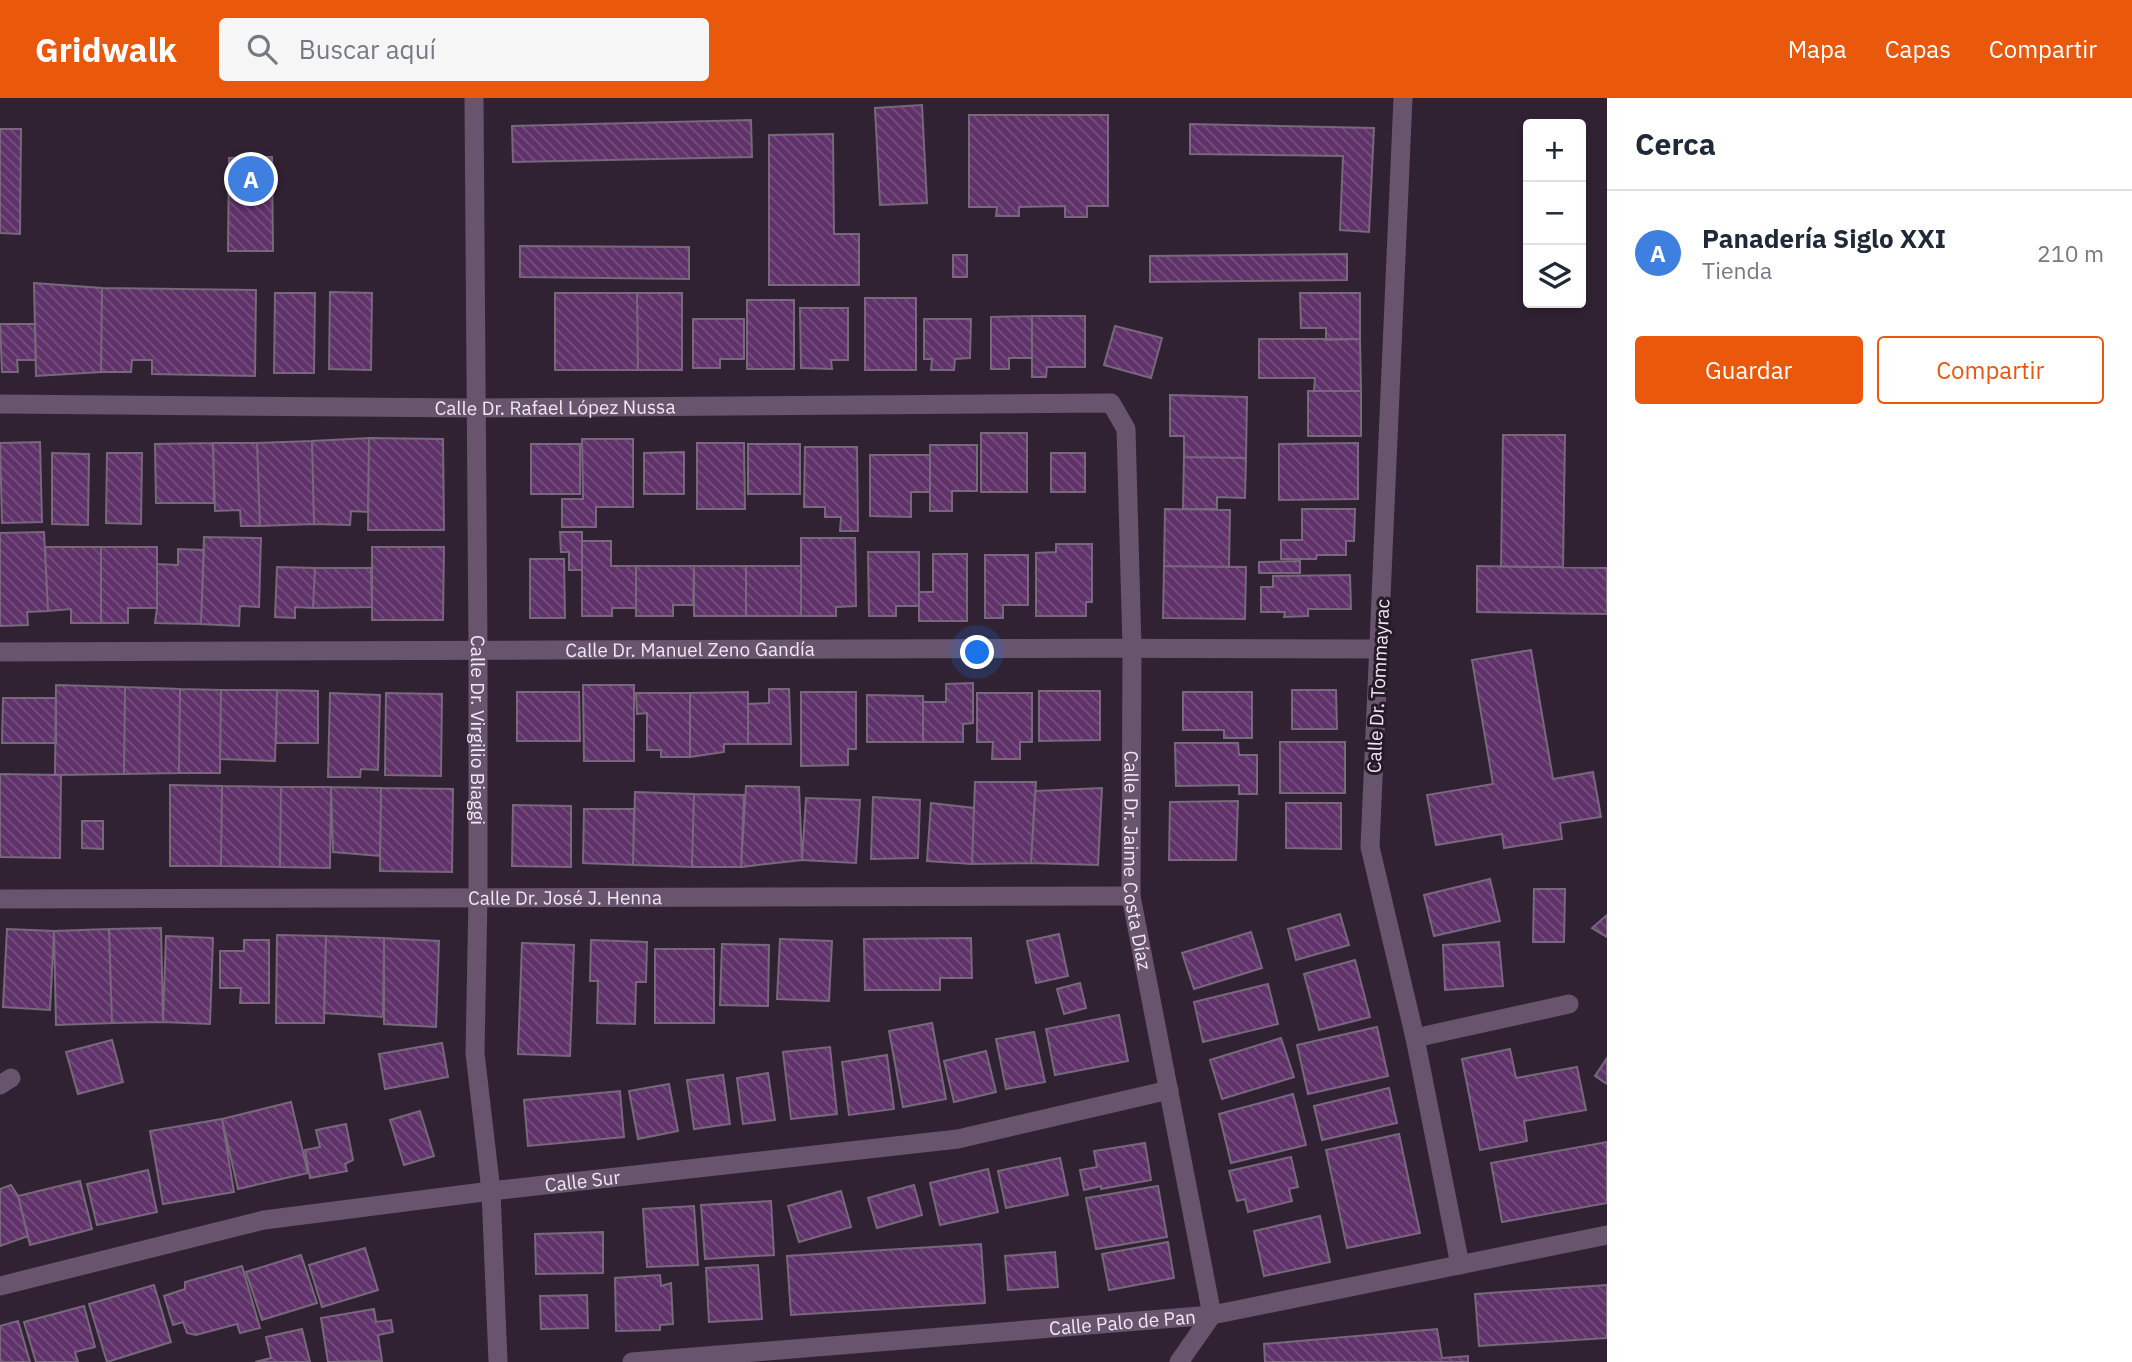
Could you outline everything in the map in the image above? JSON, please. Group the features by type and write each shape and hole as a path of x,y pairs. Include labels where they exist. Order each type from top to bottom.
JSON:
{"street":[{"name":"Calle Dr. Virgilio Biaggi","path":"474,98 478,652 475,1053 491,1191 498,1362"},
{"name":"Calle Dr. Tommayrac","path":"1403,98 1370,847 1415,1038 1460,1265"},
{"name":"Calle Dr. Rafael López Nussa","path":"0,404 475,408 1111,404"},
{"name":"Calle Dr. Jaime Costa Díaz","path":"1111,404 1126,429 1132,647 1131,896 1212,1315"},
{"name":"Calle Dr. Manuel Zeno Gandía","path":"0,652 478,652 1132,647 1380,649"},
{"name":"Calle Dr. José J. Henna","path":"0,899 1131,896"},
{"path":"1415,1038 1569,1004"},
{"name":"Calle Sur","path":"0,1286 264,1220 491,1191 958,1139 1169,1090"},
{"name":"Calle Palo de Pan","path":"632,1362 759,1357 1212,1315 1607,1235"},
{"path":"1179,1362 1212,1315"}],"building":[{"path":"922,105 927,203 880,205 875,108"},
{"path":"969,115 1108,115 1108,206 1087,206 1087,217 1065,217 1065,206 1019,207 1019,216 996,216 997,207 969,207"},
{"path":"751,120 752,157 513,162 512,126"},
{"path":"1190,124 1374,128 1369,232 1340,230 1343,156 1190,154"},
{"path":"0,129 21,129 20,234 0,233"},
{"path":"833,134 834,234 859,234 859,285 769,285 769,135"},
{"path":"272,157 273,251 228,251 229,158"},
{"path":"520,246 689,247 689,279 520,277"},
{"path":"1347,254 1347,280 1150,282 1150,256"},
{"path":"953,255 967,255 967,277 953,277"},
{"path":"34,283 102,288 101,372 36,376"},
{"path":"102,288 256,290 255,376 152,374 152,360 132,360 131,372 101,372"},
{"path":"330,292 372,293 371,370 329,369"},
{"path":"275,293 315,293 314,373 274,373"},
{"path":"555,293 637,293 638,370 555,370"},
{"path":"637,293 682,293 682,370 638,370"},
{"path":"1300,293 1360,293 1360,339 1326,340 1326,328 1301,328"},
{"path":"865,298 916,298 916,370 865,370"},
{"path":"747,300 794,300 794,369 747,369"},
{"path":"800,308 848,308 848,360 831,360 832,369 801,368"},
{"path":"1032,316 1085,316 1085,367 1047,367 1046,377 1032,377"},
{"path":"1032,316 1032,358 1009,358 1009,369 991,369 991,317"},
{"path":"693,319 744,319 744,359 720,359 720,368 693,368"},
{"path":"924,319 971,319 970,358 955,359 954,370 931,370 932,359 924,359"},
{"path":"0,324 35,324 36,360 17,360 18,372 2,372"},
{"path":"1115,326 1162,338 1151,378 1104,365"},
{"path":"1259,339 1360,339 1361,391 1314,391 1315,378 1259,378"},
{"path":"1308,391 1361,391 1361,436 1308,436"},
{"path":"1170,395 1247,397 1246,458 1184,457 1184,436 1170,436"},
{"path":"981,433 1027,433 1027,492 981,492"},
{"path":"1503,435 1565,435 1563,567 1501,567"},
{"path":"369,438 443,439 444,530 368,530"},
{"path":"369,438 368,512 351,511 350,525 314,524 312,441"},
{"path":"582,439 633,439 633,507 596,507 596,527 562,527 562,499 583,499"},
{"path":"312,441 314,524 260,526 257,443"},
{"path":"40,442 42,522 2,523 0,443"},
{"path":"213,443 257,443 260,526 241,526 240,510 215,511"},
{"path":"213,443 214,503 156,503 155,444"},
{"path":"697,443 744,443 745,509 697,509"},
{"path":"1358,443 1358,499 1279,500 1279,444"},
{"path":"531,444 580,444 580,494 531,494"},
{"path":"748,444 800,444 800,494 748,494"},
{"path":"930,445 977,445 977,491 952,491 952,511 930,511"},
{"path":"805,447 857,447 858,531 840,531 841,517 825,517 825,507 804,507"},
{"path":"684,452 684,494 644,494 644,453"},
{"path":"52,453 89,454 88,525 52,524"},
{"path":"107,453 142,453 141,524 106,523"},
{"path":"1051,453 1085,453 1085,492 1051,492"},
{"path":"870,455 930,455 930,492 911,492 911,517 870,516"},
{"path":"1184,457 1246,458 1245,498 1217,497 1217,509 1183,509"},
{"path":"1165,509 1230,510 1229,567 1164,566"},
{"path":"1302,509 1355,509 1354,541 1346,541 1346,555 1317,555 1316,559 1281,559 1281,540 1302,540"},
{"path":"44,532 48,611 27,612 28,625 0,626 0,533"},
{"path":"560,532 582,532 582,570 569,570 569,552 561,552"},
{"path":"204,537 261,538 259,607 240,606 239,626 201,624"},
{"path":"801,538 855,538 856,606 836,607 836,616 801,616"},
{"path":"582,541 611,541 611,566 636,566 636,608 612,608 612,616 582,616"},
{"path":"1056,544 1092,544 1092,602 1086,602 1086,616 1036,616 1036,553 1056,552"},
{"path":"45,547 101,547 101,623 71,623 71,609 48,611"},
{"path":"101,547 157,547 157,608 128,608 128,623 101,623"},
{"path":"372,547 444,547 443,620 372,620"},
{"path":"178,549 204,550 201,624 155,623 157,564 178,565"},
{"path":"868,552 919,552 919,606 896,606 896,616 869,616"},
{"path":"933,554 967,554 967,621 919,621 919,592 933,592"},
{"path":"985,555 1028,555 1028,605 1003,605 1003,618 985,618"},
{"path":"530,559 564,559 565,618 530,618"},
{"path":"1300,561 1300,573 1259,573 1259,562"},
{"path":"636,566 694,566 693,605 673,605 673,616 636,616"},
{"path":"694,566 746,566 746,616 694,616"},
{"path":"746,566 801,566 801,616 746,616"},
{"path":"1164,566 1246,567 1245,619 1163,618"},
{"path":"1477,566 1607,568 1607,614 1477,612"},
{"path":"277,567 315,568 313,608 295,607 295,618 275,617"},
{"path":"315,568 371,568 372,607 313,608"},
{"path":"1350,575 1351,609 1308,609 1308,616 1284,617 1285,612 1261,612 1261,587 1273,587 1273,576"},
{"path":"1531,650 1553,779 1593,772 1601,817 1560,823 1562,839 1504,848 1502,834 1436,845 1427,795 1493,784 1472,660"},
{"path":"973,683 973,723 963,724 963,742 923,742 923,702 946,702 946,684"},
{"path":"56,685 125,687 124,774 55,775"},
{"path":"583,685 634,685 634,761 584,761"},
{"path":"125,687 180,689 179,773 124,774"},
{"path":"180,689 221,690 220,773 179,773"},
{"path":"769,689 789,689 791,744 748,744 748,704 769,703"},
{"path":"221,690 277,690 275,761 220,759"},
{"path":"277,690 318,691 318,743 276,743"},
{"path":"1292,690 1336,690 1337,729 1292,729"},
{"path":"1039,691 1100,691 1100,740 1039,741"},
{"path":"517,692 579,692 580,741 517,741"},
{"path":"748,692 748,744 724,744 724,752 690,757 690,693"},
{"path":"801,692 856,692 856,749 848,749 848,765 801,766"},
{"path":"1183,692 1252,692 1252,738 1224,738 1224,730 1183,730"},
{"path":"330,693 380,695 378,770 361,769 360,777 328,777"},
{"path":"386,693 442,694 441,776 385,775"},
{"path":"636,693 690,693 690,757 661,757 661,750 647,750 647,713 637,714"},
{"path":"977,693 1032,693 1032,742 1020,742 1020,759 992,759 993,742 977,742"},
{"path":"867,695 923,696 923,742 867,742"},
{"path":"3,698 56,698 56,743 2,743"},
{"path":"1280,742 1345,742 1345,793 1280,793"},
{"path":"1175,743 1238,743 1239,755 1257,755 1257,794 1239,794 1239,785 1176,786"},
{"path":"0,774 61,775 60,858 0,857"},
{"path":"975,782 1036,782 1031,863 972,864"},
{"path":"170,785 222,786 221,866 170,866"},
{"path":"222,786 281,787 280,867 221,866"},
{"path":"746,786 799,787 802,860 741,867"},
{"path":"281,787 331,787 330,868 280,867"},
{"path":"331,787 381,788 380,856 333,852"},
{"path":"381,788 453,789 452,872 380,871"},
{"path":"1102,788 1098,865 1031,863 1035,791"},
{"path":"635,792 694,794 692,867 633,865"},
{"path":"694,794 744,795 741,867 692,867"},
{"path":"873,797 920,800 918,858 871,859"},
{"path":"806,798 860,800 856,863 802,860"},
{"path":"1238,801 1236,860 1169,860 1170,802"},
{"path":"931,803 974,808 972,864 927,861"},
{"path":"1286,803 1341,803 1341,849 1286,848"},
{"path":"513,805 571,806 571,867 512,866"},
{"path":"584,809 634,809 633,865 583,863"},
{"path":"82,821 103,821 103,849 82,848"},
{"path":"1490,879 1500,921 1434,936 1424,895"},
{"path":"1534,889 1565,889 1564,942 1533,942"},
{"path":"1340,914 1349,945 1296,960 1288,929"},
{"path":"1607,915 1607,937 1592,928"},
{"path":"161,928 163,1022 112,1023 109,929"},
{"path":"7,929 54,931 50,1010 3,1007"},
{"path":"109,929 112,1023 56,1025 54,931"},
{"path":"1251,932 1262,968 1194,989 1182,953"},
{"path":"1059,934 1068,976 1036,983 1027,941"},
{"path":"277,935 326,936 324,1023 276,1023"},
{"path":"166,936 213,938 210,1024 163,1022"},
{"path":"326,936 384,938 383,1017 324,1013"},
{"path":"384,938 439,941 436,1027 384,1024"},
{"path":"971,938 972,978 940,978 940,990 865,990 864,939"},
{"path":"780,939 832,941 829,1001 777,999"},
{"path":"244,940 269,940 269,1003 240,1003 241,988 220,988 220,951 244,951"},
{"path":"591,940 647,942 646,982 636,982 635,1024 597,1023 598,981 590,981"},
{"path":"1499,942 1503,986 1445,990 1443,945"},
{"path":"522,943 574,945 570,1056 518,1054"},
{"path":"722,944 769,945 768,1006 720,1005"},
{"path":"655,949 714,949 714,1023 655,1023"},
{"path":"1355,960 1370,1017 1319,1030 1304,974"},
{"path":"1080,983 1086,1008 1064,1014 1057,989"},
{"path":"1268,984 1278,1024 1203,1042 1194,1002"},
{"path":"1119,1015 1128,1061 1055,1075 1046,1029"},
{"path":"932,1023 946,1099 903,1107 889,1031"},
{"path":"1377,1027 1388,1076 1308,1094 1297,1045"},
{"path":"1034,1032 1045,1082 1006,1089 996,1039"},
{"path":"1281,1038 1294,1077 1222,1099 1210,1060"},
{"path":"112,1040 123,1082 78,1094 66,1052"},
{"path":"442,1043 448,1077 385,1089 379,1054"},
{"path":"830,1047 837,1114 791,1119 783,1052"},
{"path":"1510,1049 1516,1078 1577,1067 1586,1110 1524,1121 1527,1141 1480,1150 1462,1059"},
{"path":"986,1051 996,1092 954,1102 944,1061"},
{"path":"887,1055 894,1109 849,1115 842,1062"},
{"path":"1607,1058 1607,1084 1595,1076"},
{"path":"768,1073 775,1120 743,1124 737,1078"},
{"path":"723,1075 730,1124 694,1129 687,1080"},
{"path":"669,1084 678,1131 638,1139 629,1091"},
{"path":"1389,1088 1397,1123 1322,1140 1314,1106"},
{"path":"620,1091 624,1137 528,1146 524,1100"},
{"path":"1293,1094 1306,1145 1231,1163 1219,1114"},
{"path":"291,1102 308,1173 238,1189 222,1119"},
{"path":"420,1111 434,1156 404,1165 390,1120"},
{"path":"222,1119 234,1192 163,1204 150,1131"},
{"path":"346,1124 353,1160 345,1164 347,1171 310,1178 305,1150 320,1147 316,1130"},
{"path":"1399,1134 1420,1233 1347,1248 1326,1150"},
{"path":"1607,1142 1607,1203 1502,1222 1491,1163"},
{"path":"1145,1143 1151,1180 1084,1190 1080,1170 1097,1167 1094,1151"},
{"path":"1291,1157 1298,1187 1289,1189 1292,1201 1248,1212 1245,1199 1237,1201 1229,1171"},
{"path":"1060,1158 1068,1195 1006,1208 998,1171"},
{"path":"988,1169 998,1212 940,1225 930,1183"},
{"path":"148,1170 157,1212 97,1225 87,1184"},
{"path":"80,1181 92,1229 30,1245 18,1196"},
{"path":"11,1185 18,1196 28,1236 0,1246 0,1189"},
{"path":"914,1185 922,1215 877,1228 868,1198"},
{"path":"1158,1186 1167,1237 1096,1249 1086,1198"},
{"path":"841,1191 851,1227 799,1242 788,1206"},
{"path":"771,1201 774,1255 705,1259 701,1205"},
{"path":"694,1206 698,1265 647,1267 643,1209"},
{"path":"1320,1216 1330,1262 1264,1276 1254,1231"},
{"path":"603,1232 603,1273 536,1274 535,1234"},
{"path":"1168,1242 1174,1278 1109,1290 1102,1254"},
{"path":"981,1244 985,1303 791,1315 787,1256"},
{"path":"365,1248 378,1290 322,1307 309,1265"},
{"path":"1055,1252 1058,1287 1008,1290 1005,1256"},
{"path":"301,1255 317,1303 262,1320 246,1272"},
{"path":"758,1265 762,1319 709,1322 706,1268"},
{"path":"242,1266 260,1328 240,1333 237,1324 196,1335 187,1333 183,1322 173,1325 164,1296 185,1289 185,1282"},
{"path":"660,1275 661,1286 671,1283 673,1324 660,1325 660,1330 616,1331 615,1278"},
{"path":"154,1285 171,1342 107,1362 89,1304"},
{"path":"1607,1285 1607,1338 1479,1346 1475,1294"},
{"path":"587,1295 588,1328 541,1329 540,1296"},
{"path":"84,1306 95,1347 75,1352 78,1362 36,1362 24,1322"},
{"path":"374,1309 376,1322 391,1320 393,1332 378,1335 382,1361 328,1362 321,1318"},
{"path":"18,1321 30,1362 0,1362 0,1326"},
{"path":"302,1329 310,1362 255,1362 271,1358 266,1337"},
{"path":"1437,1329 1442,1358 1468,1356 1468,1362 1265,1362 1264,1344"}],"place":[{"name":"Panadería Siglo XXI","path":"251,179"}]}
